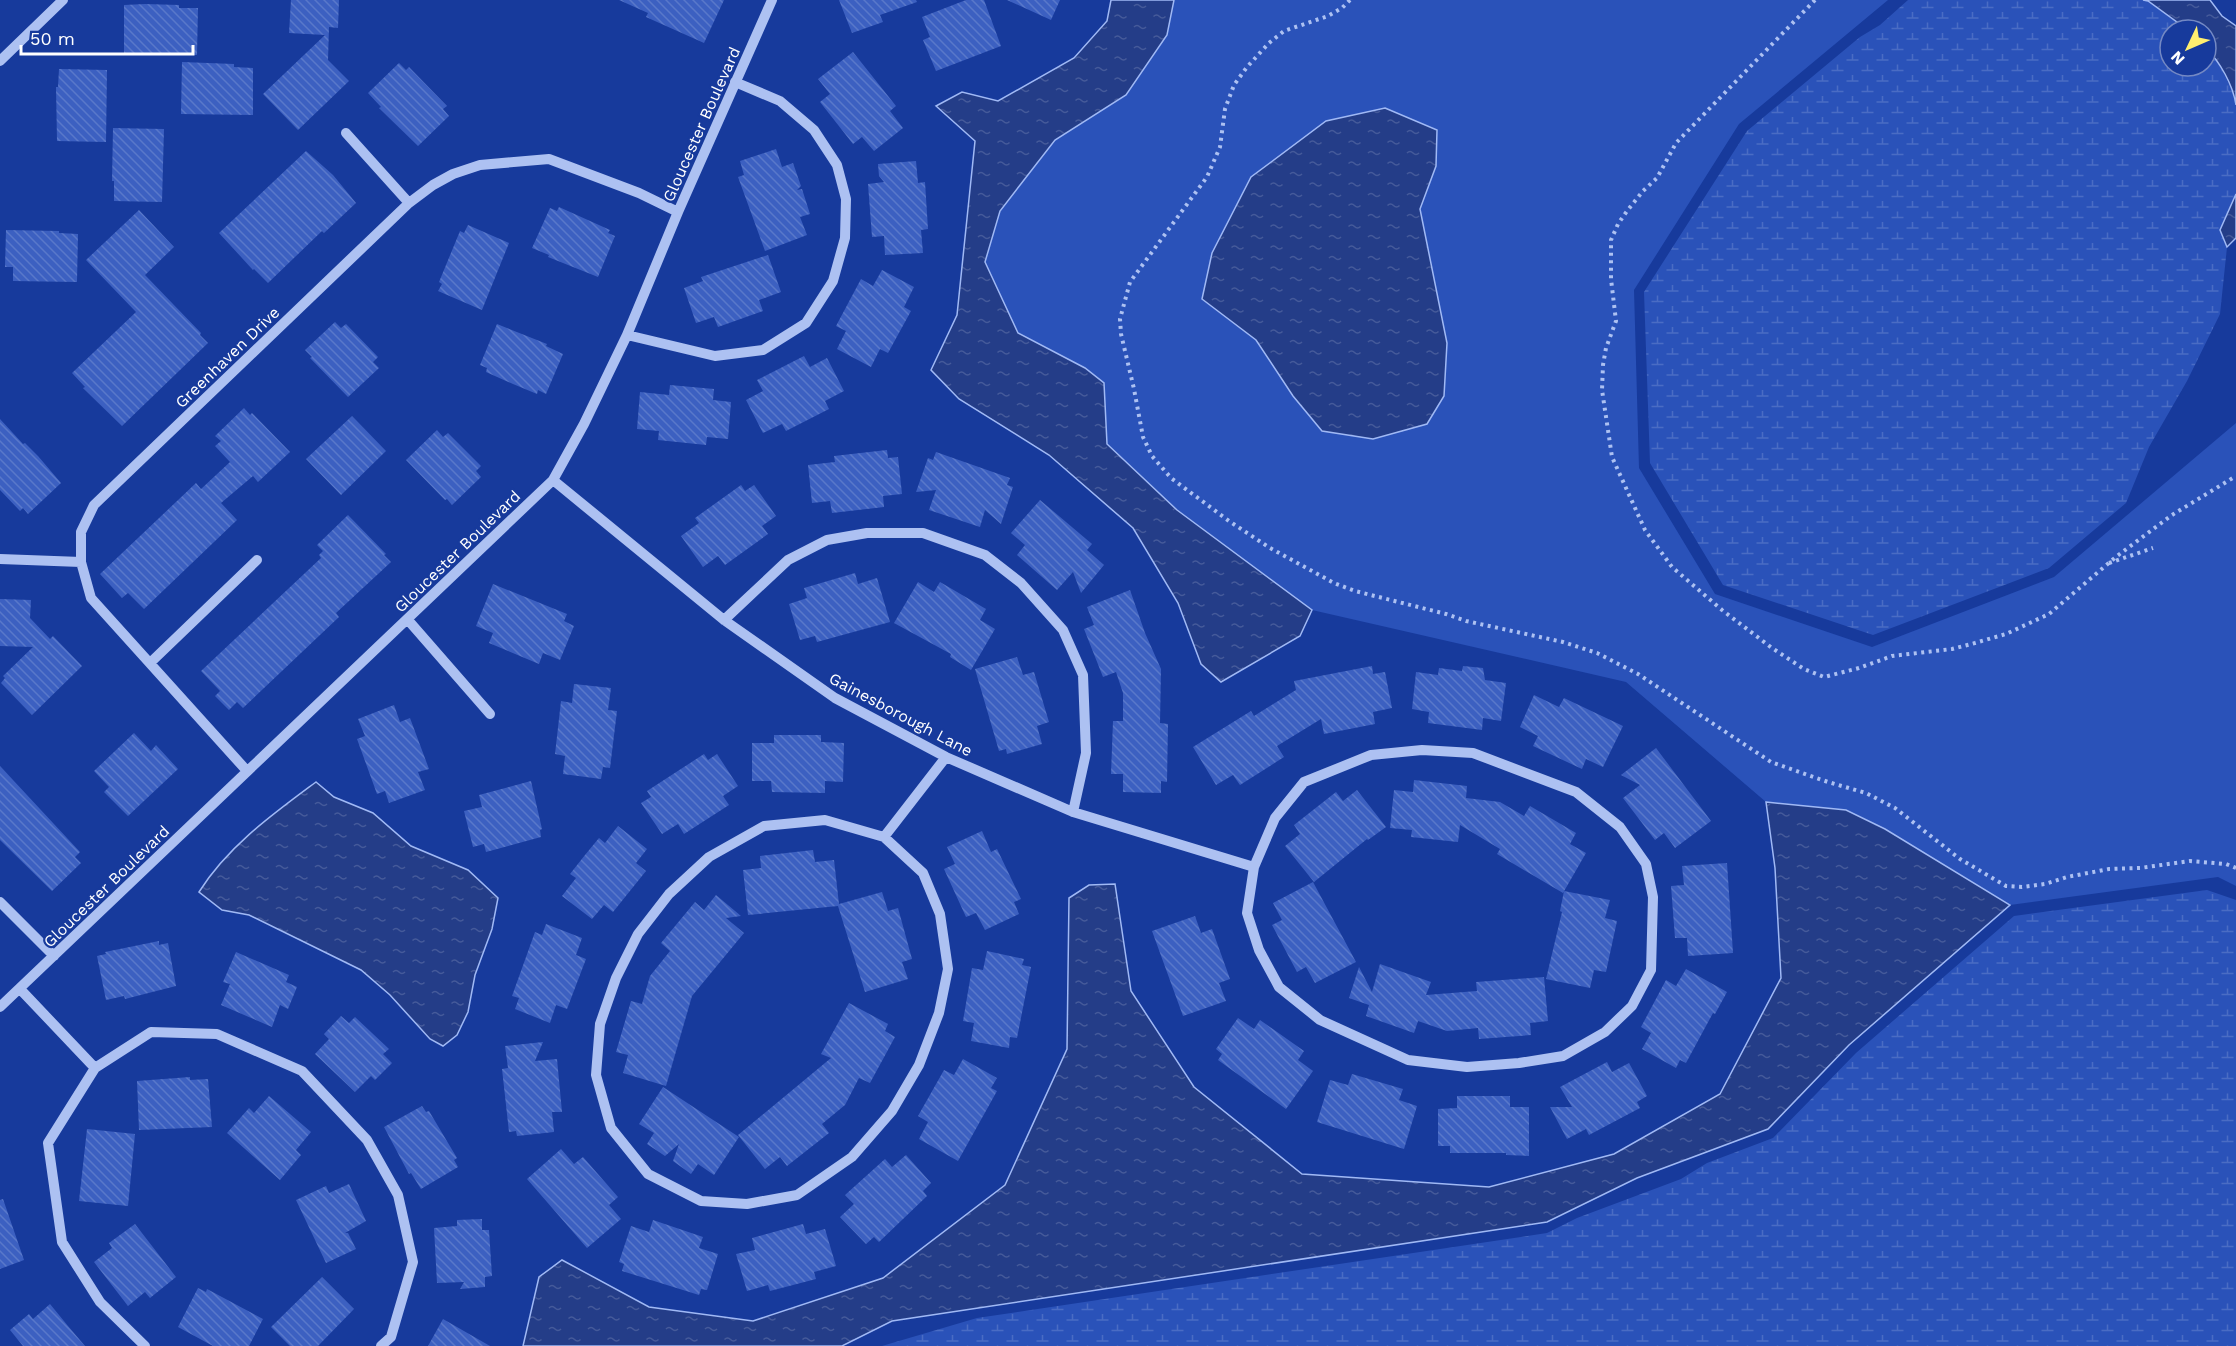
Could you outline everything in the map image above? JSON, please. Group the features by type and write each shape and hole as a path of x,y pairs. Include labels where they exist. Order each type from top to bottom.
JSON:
{"street":[{"path":"0,61 63,0"},
{"name":"Gloucester Boulevard","path":"0,1007 553,480 584,424 627,335 678,212 772,0"},
{"path":"627,335 715,356 763,350 806,323 833,282 845,238 846,199 837,165 814,130 780,101 735,82"},
{"path":"346,133 409,203"},
{"name":"Greenhaven Drive","path":"247,771 91,598 81,562 81,532 94,505 409,203 433,185 453,174 480,165 549,159 639,192 678,212"},
{"name":"Gainesborough Lane","path":"553,480 724,620 835,698 946,757 1074,812 1254,867"},
{"path":"724,620 788,560 827,540 867,534 923,533 985,555 1021,583 1063,630 1083,675 1086,753 1074,812"},
{"path":"0,559 81,562"},
{"path":"150,663 257,560"},
{"path":"408,620 490,714"},
{"path":"1422,750 1473,753 1576,792 1620,827 1646,864 1653,897 1651,970 1632,1006 1605,1032 1563,1056 1519,1063 1467,1066 1408,1060 1320,1020 1279,987 1260,950 1247,913 1254,867 1275,818 1304,782 1371,755 1422,750"},
{"path":"884,837 946,757"},
{"path":"825,820 884,837 923,873 940,914 948,969 939,1013 920,1065 892,1111 852,1157 797,1195 747,1204 702,1201 648,1174 611,1128 596,1076 600,1024 616,978 638,934 669,894 709,857 764,826 825,820"},
{"path":"0,902 54,956"},
{"path":"20,989 95,1068"},
{"path":"145,1346 100,1302 62,1242 48,1143 95,1068 151,1032 217,1034 302,1071 367,1140 398,1195 413,1262 391,1337 381,1346"}],"path":[{"path":"1350,0 1328,16 1284,31 1269,43 1247,67 1234,85 1225,109 1220,147 1207,177 1130,282 1120,318 1121,334 1143,437 1152,456 1171,478 1229,521 1334,583 1355,591 1466,621 1563,642 1597,653 1638,674 1771,762 1866,793 1895,808 1960,859 2006,886 2022,887 2045,884 2109,869 2140,868 2190,861 2226,864 2236,868"},
{"path":"1815,0 1676,143 1657,178 1627,211 1611,240 1611,279 1616,321 1606,348 1603,365 1603,399 1612,456 1645,530 1672,567 1722,610 1804,669 1824,677 1892,656 1952,649 2006,634 2049,614 2108,563 2172,515 2236,476"},
{"path":"2108,563 2153,548"}],"green space":[{"path":"1174,0 1888,0 1739,124 1634,290 1639,468 1715,594 1872,647 2054,577 2236,423 2236,886 2218,877 2010,905 1885,829 1846,810 1766,802 1626,682 1312,610 1177,510 1107,444 1104,383 1085,368 1018,333 985,262 1000,211 1055,140 1126,95 1167,35"},
{"path":"1908,0 2148,1 2171,18 2158,18 2158,78 2218,78 2218,61 2235,97 2236,194 2220,230 2227,247 2220,314 2187,381 2149,447 2126,503 2049,568 1873,635 1723,585 1650,463 1644,292 1747,131 1860,37 1880,25"},
{"path":"2207,890 2236,900 2236,1346 882,1346 977,1318 1547,1233 1577,1218 1681,1179 1707,1163 1773,1138 1856,1053 2014,916"}],"water":[{"path":"1111,0 1174,0 1167,35 1126,95 1055,140 1000,211 985,262 1018,333 1085,368 1104,383 1107,444 1177,510 1312,610 1300,636 1221,682 1201,664 1178,603 1133,528 1049,455 959,399 931,370 957,315 975,141 936,106 962,92 998,101 1074,58 1107,21"},
{"path":"2143,0 2210,0 2222,16 2236,26 2236,105 2232,90 2218,63 2218,18 2171,18 2148,1"},
{"path":"1385,108 1437,130 1436,166 1420,209 1447,343 1444,396 1427,424 1373,439 1322,431 1293,396 1256,340 1202,299 1212,253 1251,177 1326,121"},
{"path":"2236,194 2236,238 2227,247 2220,230"},
{"path":"316,782 334,797 373,813 411,846 468,870 498,898 492,929 475,975 468,1012 457,1035 443,1046 430,1039 390,995 361,970 249,915 222,910 199,892 237,845"},
{"path":"1766,802 1846,810 1885,829 2010,905 1849,1045 1768,1129 1637,1178 1547,1222 892,1321 842,1346 523,1346 539,1277 562,1260 649,1307 753,1321 883,1278 1005,1185 1067,1049 1069,898 1089,885 1115,884 1131,991 1194,1087 1302,1174 1489,1187 1614,1154 1720,1094 1781,978 1775,868"}],"building":[{"path":"291,0 339,0 338,28 329,27 328,60 349,81 298,130 263,94 325,35 289,33"},
{"path":"619,0 724,0 704,43 646,17 648,13"},
{"path":"839,0 916,0 917,2 880,15 883,22 852,33"},
{"path":"966,0 984,0 1001,46 936,71 923,40 930,37 922,17"},
{"path":"1007,0 1060,0 1051,20"},
{"path":"145,4 198,8 197,55 124,54 124,5"},
{"path":"853,52 896,106 890,111 903,128 874,151 862,137 853,144 820,102 830,94 818,79"},
{"path":"182,62 234,64 234,67 253,68 253,115 181,114"},
{"path":"399,63 406,70 409,67 447,106 443,109 449,116 418,146 379,108 381,107 368,93"},
{"path":"59,69 107,70 106,142 57,141 56,87 58,87"},
{"path":"113,128 164,129 162,202 114,201"},
{"path":"776,149 782,167 793,163 801,186 797,190 802,189 810,214 800,217 807,235 765,251 738,177 744,175 740,161"},
{"path":"306,151 333,175 356,203 324,233 322,231 268,283 219,233"},
{"path":"916,161 918,183 925,182 928,229 921,230 923,253 885,255 884,236 872,237 868,184 884,182 879,176 878,164"},
{"path":"559,207 610,230 608,233 615,236 598,277 548,257 549,255 532,248 550,208 557,211"},
{"path":"139,210 174,247 145,275 208,343 122,426 83,388 85,387 72,373 136,312 86,260"},
{"path":"468,225 509,243 482,310 438,291 442,284 439,282 460,231 464,233"},
{"path":"6,230 59,231 59,233 78,234 77,282 13,281 13,267 5,267"},
{"path":"768,255 781,292 759,300 763,311 718,327 714,317 696,323 684,288 703,281 701,277"},
{"path":"882,270 914,287 904,307 911,311 888,353 880,349 871,367 837,349 846,331 836,326 861,279 873,286"},
{"path":"335,322 341,328 346,324 378,357 373,362 379,368 348,397 305,350"},
{"path":"497,324 547,344 546,346 563,354 546,394 538,390 537,394 513,384 486,372 487,368 480,365"},
{"path":"804,356 810,367 827,358 844,391 825,401 829,409 786,431 782,424 763,433 746,400 763,391 757,380"},
{"path":"670,385 714,389 713,400 731,402 728,439 707,437 706,445 658,440 659,431 637,429 640,392 669,395"},
{"path":"244,408 250,415 252,413 290,452 258,482 253,476 221,503 237,520 144,609 128,593 122,598 100,574 196,483 201,489 230,462 215,446 221,441 215,436"},
{"path":"352,416 386,451 341,495 306,459"},
{"path":"0,419 23,444 25,443 38,456 61,483 28,514 23,508 20,511 0,490"},
{"path":"437,430 443,437 448,433 481,466 476,471 481,477 452,505 406,460"},
{"path":"887,450 888,458 898,457 902,494 883,496 884,507 832,513 830,501 812,503 808,465 835,462 834,456"},
{"path":"936,452 1010,478 1007,485 1013,487 1001,524 985,510 980,527 929,510 936,490 916,492 928,458 933,460"},
{"path":"741,485 745,491 754,485 776,516 762,526 768,534 725,565 718,556 703,567 681,536 699,523 695,518"},
{"path":"1040,500 1092,544 1087,550 1104,565 1081,593 1073,572 1057,590 1017,555 1025,545 1011,533"},
{"path":"348,515 391,562 336,613 339,617 243,708 237,702 229,710 215,696 220,691 201,671 321,558 319,555 323,551 317,545"},
{"path":"855,573 858,584 877,578 890,622 817,642 815,636 800,640 789,604 807,598 804,588"},
{"path":"918,582 934,592 940,582 986,609 980,620 995,629 971,670 950,657 951,654 894,623"},
{"path":"493,584 567,614 564,621 574,626 560,660 543,653 539,664 489,643 493,633 476,626"},
{"path":"1130,590 1161,669 1160,723 1168,724 1167,782 1161,781 1161,793 1123,792 1123,774 1111,774 1113,721 1123,721 1123,693 1116,672 1103,677 1084,629 1094,625 1087,607"},
{"path":"0,599 31,600 30,618 50,639 53,636 82,666 32,715 1,683 5,678 3,676 33,647 0,646"},
{"path":"1017,657 1023,675 1034,672 1049,722 1037,726 1042,744 1007,754 1006,749 999,751 975,669"},
{"path":"1372,666 1373,674 1385,672 1392,708 1373,712 1375,724 1324,734 1321,719 1277,746 1284,757 1240,785 1233,775 1216,785 1193,747 1251,711 1254,716 1296,690 1294,681"},
{"path":"1463,666 1483,668 1485,680 1506,683 1501,721 1483,718 1482,730 1428,723 1429,712 1412,709 1416,672 1438,675 1439,668 1462,671"},
{"path":"574,684 611,688 608,710 617,711 610,768 603,767 601,779 563,774 565,756 555,754 561,701 572,703"},
{"path":"1534,695 1559,707 1564,698 1623,726 1603,767 1586,759 1582,769 1533,746 1538,736 1520,727"},
{"path":"394,705 400,722 410,718 429,769 418,772 425,790 389,803 385,791 377,794 357,739 365,736 358,719"},
{"path":"134,733 151,751 156,745 178,769 128,816 104,792 109,787 94,771"},
{"path":"774,735 821,735 821,742 844,743 843,782 825,781 825,793 772,792 771,781 752,781 752,743 774,743"},
{"path":"1656,748 1711,821 1675,848 1664,833 1655,840 1623,798 1640,785 1621,775"},
{"path":"704,754 708,760 717,754 738,786 723,796 729,805 684,834 678,824 662,834 641,803 651,797 647,791"},
{"path":"0,766 80,852 75,857 81,863 52,891 0,840"},
{"path":"1414,780 1467,786 1466,798 1500,802 1524,816 1530,806 1576,833 1570,844 1586,853 1563,893 1497,854 1500,849 1460,825 1458,842 1411,837 1412,830 1390,828 1394,790 1413,792"},
{"path":"531,781 542,829 540,830 541,837 486,852 484,844 473,847 464,811 482,807 479,795"},
{"path":"1357,790 1386,827 1367,839 1314,882 1285,846 1300,834 1294,825 1336,792 1343,801"},
{"path":"618,826 647,849 636,863 646,871 613,912 604,905 592,919 562,896 576,878 570,874 585,855 599,838 605,843"},
{"path":"982,831 991,852 997,849 1021,899 1014,902 1019,914 985,930 976,913 966,917 944,869 955,864 947,847"},
{"path":"813,850 815,862 834,860 839,904 882,892 888,911 898,908 912,959 902,962 908,979 865,992 838,906 748,915 743,870 761,868 760,856"},
{"path":"1727,863 1733,953 1688,956 1687,938 1675,938 1671,886 1684,885 1682,866"},
{"path":"1313,882 1356,962 1315,983 1306,967 1297,972 1272,925 1282,920 1273,903"},
{"path":"1564,891 1610,900 1605,918 1617,921 1606,972 1594,970 1590,988 1546,979 1562,912 1560,911"},
{"path":"716,895 741,916 726,918 744,933 692,996 666,1086 623,1073 628,1055 616,1052 631,1001 642,1004 650,976 670,951 661,943 695,902 704,910"},
{"path":"1195,916 1201,933 1212,929 1230,979 1219,983 1226,1001 1183,1016 1152,931"},
{"path":"546,924 582,938 576,955 586,959 567,1009 556,1005 550,1023 515,1009 519,998 512,996 535,932 542,935"},
{"path":"159,941 159,945 168,943 176,986 125,999 124,996 106,1000 97,956 106,954 105,952"},
{"path":"987,951 1024,959 1022,965 1031,967 1017,1038 1010,1037 1009,1048 971,1041 974,1023 963,1021 972,968 983,970"},
{"path":"236,952 289,975 286,982 297,987 288,1009 280,1005 272,1027 221,1005 230,984 223,982"},
{"path":"1380,964 1431,982 1426,995 1477,991 1476,982 1544,977 1548,1021 1530,1023 1531,1035 1479,1039 1478,1028 1447,1031 1418,1021 1414,1033 1366,1016 1369,1005 1349,998 1359,967 1372,992"},
{"path":"1686,969 1727,992 1686,1063 1680,1060 1676,1068 1642,1049 1651,1033 1641,1027 1666,980 1676,986"},
{"path":"849,1003 888,1024 885,1031 895,1037 870,1083 859,1078 845,1105 822,1124 829,1133 787,1166 780,1157 765,1169 738,1135 831,1058 821,1054"},
{"path":"341,1016 349,1023 355,1017 389,1049 383,1054 392,1063 375,1080 371,1076 355,1092 315,1054 329,1039 324,1034"},
{"path":"1238,1018 1254,1029 1260,1020 1304,1051 1298,1060 1313,1071 1286,1109 1218,1060 1222,1054 1216,1049"},
{"path":"543,1042 535,1061 557,1059 562,1112 552,1112 554,1132 517,1136 516,1131 509,1132 502,1069 508,1068 505,1046"},
{"path":"963,1059 997,1078 991,1088 997,1091 958,1161 919,1139 928,1122 918,1116 944,1070 954,1075"},
{"path":"1607,1062 1612,1072 1629,1063 1647,1096 1637,1102 1640,1108 1589,1135 1586,1129 1567,1139 1550,1107 1572,1107 1560,1087"},
{"path":"1352,1074 1403,1089 1399,1100 1417,1106 1404,1149 1317,1122 1330,1080 1348,1085"},
{"path":"190,1077 190,1080 208,1079 212,1127 139,1130 137,1081"},
{"path":"663,1087 739,1137 714,1175 698,1164 691,1174 673,1161 679,1144 665,1156 647,1144 654,1133 639,1124"},
{"path":"269,1096 311,1132 296,1150 301,1155 280,1180 227,1133 249,1108 254,1113"},
{"path":"1457,1096 1510,1096 1510,1107 1529,1107 1529,1156 1506,1155 1506,1153 1450,1153 1450,1146 1438,1146 1438,1109 1457,1108"},
{"path":"422,1106 426,1112 429,1111 457,1158 454,1160 458,1167 421,1189 411,1173 409,1174 384,1127"},
{"path":"87,1129 135,1134 128,1206 79,1201"},
{"path":"561,1149 574,1164 583,1157 618,1197 609,1205 621,1219 587,1248 527,1179"},
{"path":"906,1155 931,1183 923,1191 927,1196 879,1242 874,1237 866,1244 840,1217 854,1204 845,1195 885,1159 892,1167"},
{"path":"349,1184 366,1221 345,1233 348,1233 356,1249 326,1263 296,1200 326,1186 329,1193"},
{"path":"3,1199 24,1260 0,1269 0,1200"},
{"path":"482,1219 482,1230 489,1230 492,1276 485,1277 485,1287 460,1289 464,1282 437,1283 434,1228 457,1226 457,1220"},
{"path":"653,1220 703,1237 699,1248 718,1254 707,1290 701,1289 699,1295 622,1271 624,1264 619,1262 631,1226 649,1232"},
{"path":"135,1224 176,1277 150,1298 145,1292 128,1306 94,1262 112,1248 109,1243"},
{"path":"803,1224 806,1234 825,1229 836,1266 814,1272 816,1279 770,1291 768,1285 747,1291 736,1254 755,1250 752,1238"},
{"path":"322,1277 354,1309 318,1346 290,1346 271,1327"},
{"path":"198,1288 206,1292 207,1289 263,1319 249,1346 213,1346 178,1327"},
{"path":"50,1304 85,1346 23,1346 10,1330 29,1314 33,1319"},
{"path":"443,1319 490,1346 428,1346"}]}
